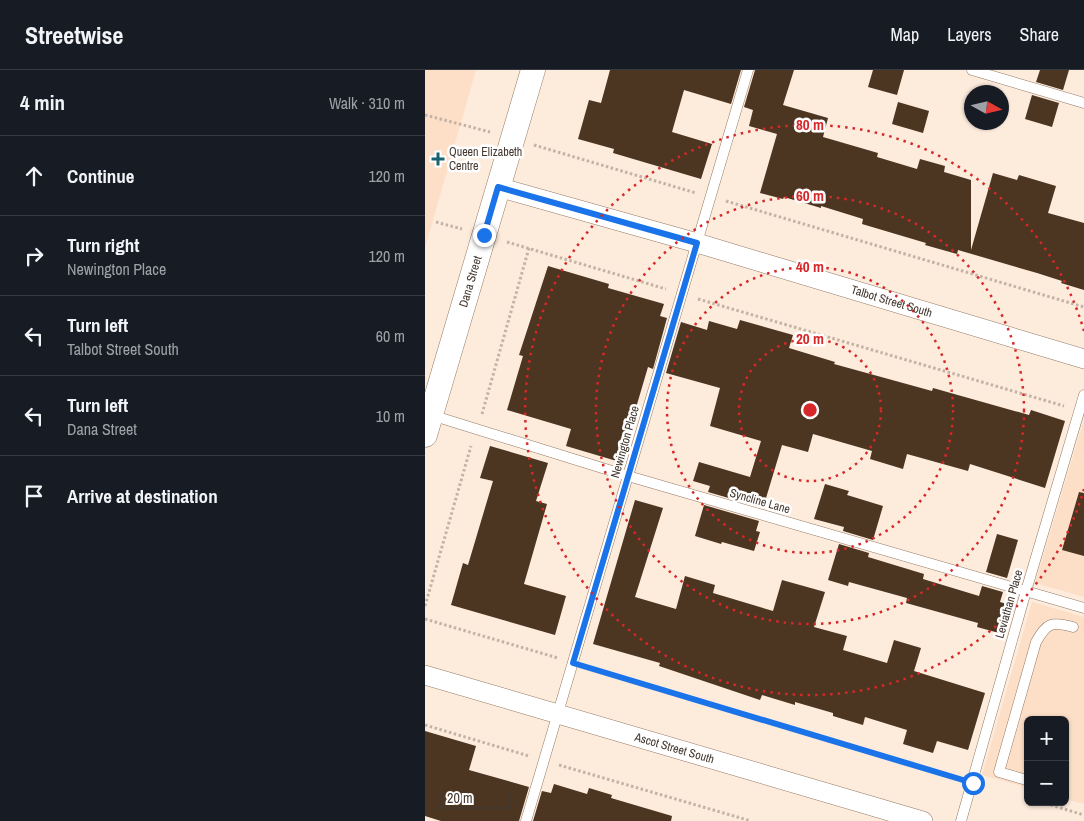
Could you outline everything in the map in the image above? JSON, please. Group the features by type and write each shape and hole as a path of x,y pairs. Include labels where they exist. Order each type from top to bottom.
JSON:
{"street":[{"name":"Dana Street","path":"428,425 533,70"},
{"name":"Talbot Street South","path":"498,187 697,243 1084,359"},
{"name":"Ascot Street South","path":"425,675 923,821"}],"lane":[{"name":"Newington Place","path":"526,821 748,70"},
{"path":"972,70 1084,103"},
{"name":"Leviathan Place","path":"961,821 1084,395"},
{"name":"Syncline Lane","path":"428,425 477,429 628,476 1084,608"},
{"path":"1023,779 999,772 1035,642 1044,628 1053,623 1073,627"}],"path":[{"path":"425,114 1084,307"},
{"path":"425,606 529,248 1068,407"},
{"path":"425,619 973,783"},
{"path":"425,725 751,821"},
{"path":"1054,806 1084,815"}],"shaded area":[{"name":"Queen Elizabeth Centre","path":"425,70 476,70 425,248"},
{"path":"1084,419 1084,597 1035,583"},
{"path":"1032,602 1084,617 1084,804 1069,800 1069,716 1024,716 1024,787 982,775"}],"building":[{"path":"610,70 741,70 731,104 684,90 672,132 712,144 701,179 613,153 614,149 578,139 589,100 601,103"},
{"path":"755,70 794,70 783,105 828,118 823,137 878,153 877,157 917,169 920,159 945,166 944,172 971,180 971,250 993,173 1017,180 1019,175 1056,186 1048,213 1084,223 1084,290 1037,273 958,250 957,254 925,245 926,243 862,224 863,219 821,206 821,208 784,197 783,199 760,193 777,134 749,126 753,110 744,107"},
{"path":"873,70 904,70 897,95 868,87"},
{"path":"1040,70 1069,70 1063,90 1036,82"},
{"path":"1032,95 1059,103 1052,127 1025,119"},
{"path":"898,102 929,111 923,133 892,124"},
{"path":"548,266 609,284 608,288 664,304 660,316 667,318 653,369 648,367 620,462 566,446 571,429 507,410 523,356 519,355"},
{"path":"740,320 793,335 789,348 835,362 834,364 932,391 933,388 1029,415 1031,410 1065,421 1045,488 970,464 968,471 907,454 903,469 870,459 872,451 813,434 808,452 782,445 763,508 708,492 710,486 693,481 699,462 750,477 761,441 710,426 720,388 666,373 681,322 707,330 709,321 737,329"},
{"path":"490,446 548,463 536,501 547,504 524,584 566,596 555,635 451,605 463,563 468,565 493,481 480,478"},
{"path":"825,484 849,491 847,495 883,506 873,540 843,531 844,527 814,519"},
{"path":"1079,492 1084,493 1084,556 1062,550"},
{"path":"635,500 663,508 635,597 676,609 685,576 715,585 713,593 773,611 782,580 825,592 814,627 847,636 843,650 887,663 894,640 921,648 914,671 985,693 968,750 937,741 933,753 903,744 907,730 865,717 863,725 833,716 833,713 795,702 795,705 762,695 760,700 659,666 660,663 593,644"},
{"path":"704,505 759,521 756,531 760,532 754,551 695,536"},
{"path":"997,534 1018,540 1007,578 986,572"},
{"path":"839,544 869,553 868,557 924,574 923,579 979,596 982,586 1003,592 1000,602 1007,604 999,633 977,627 978,623 906,603 907,598 849,582 848,586 828,580"},
{"path":"425,731 476,746 469,770 529,787 519,821 441,821 425,816"},
{"path":"554,784 587,794 589,788 612,795 611,798 672,816 671,821 533,821 542,791 551,793"}],"place":[{"name":"Queen Elizabeth Centre","path":"438,159"}],"route":[{"path":"484,235 498,187 697,243 573,663 973,783"}]}
